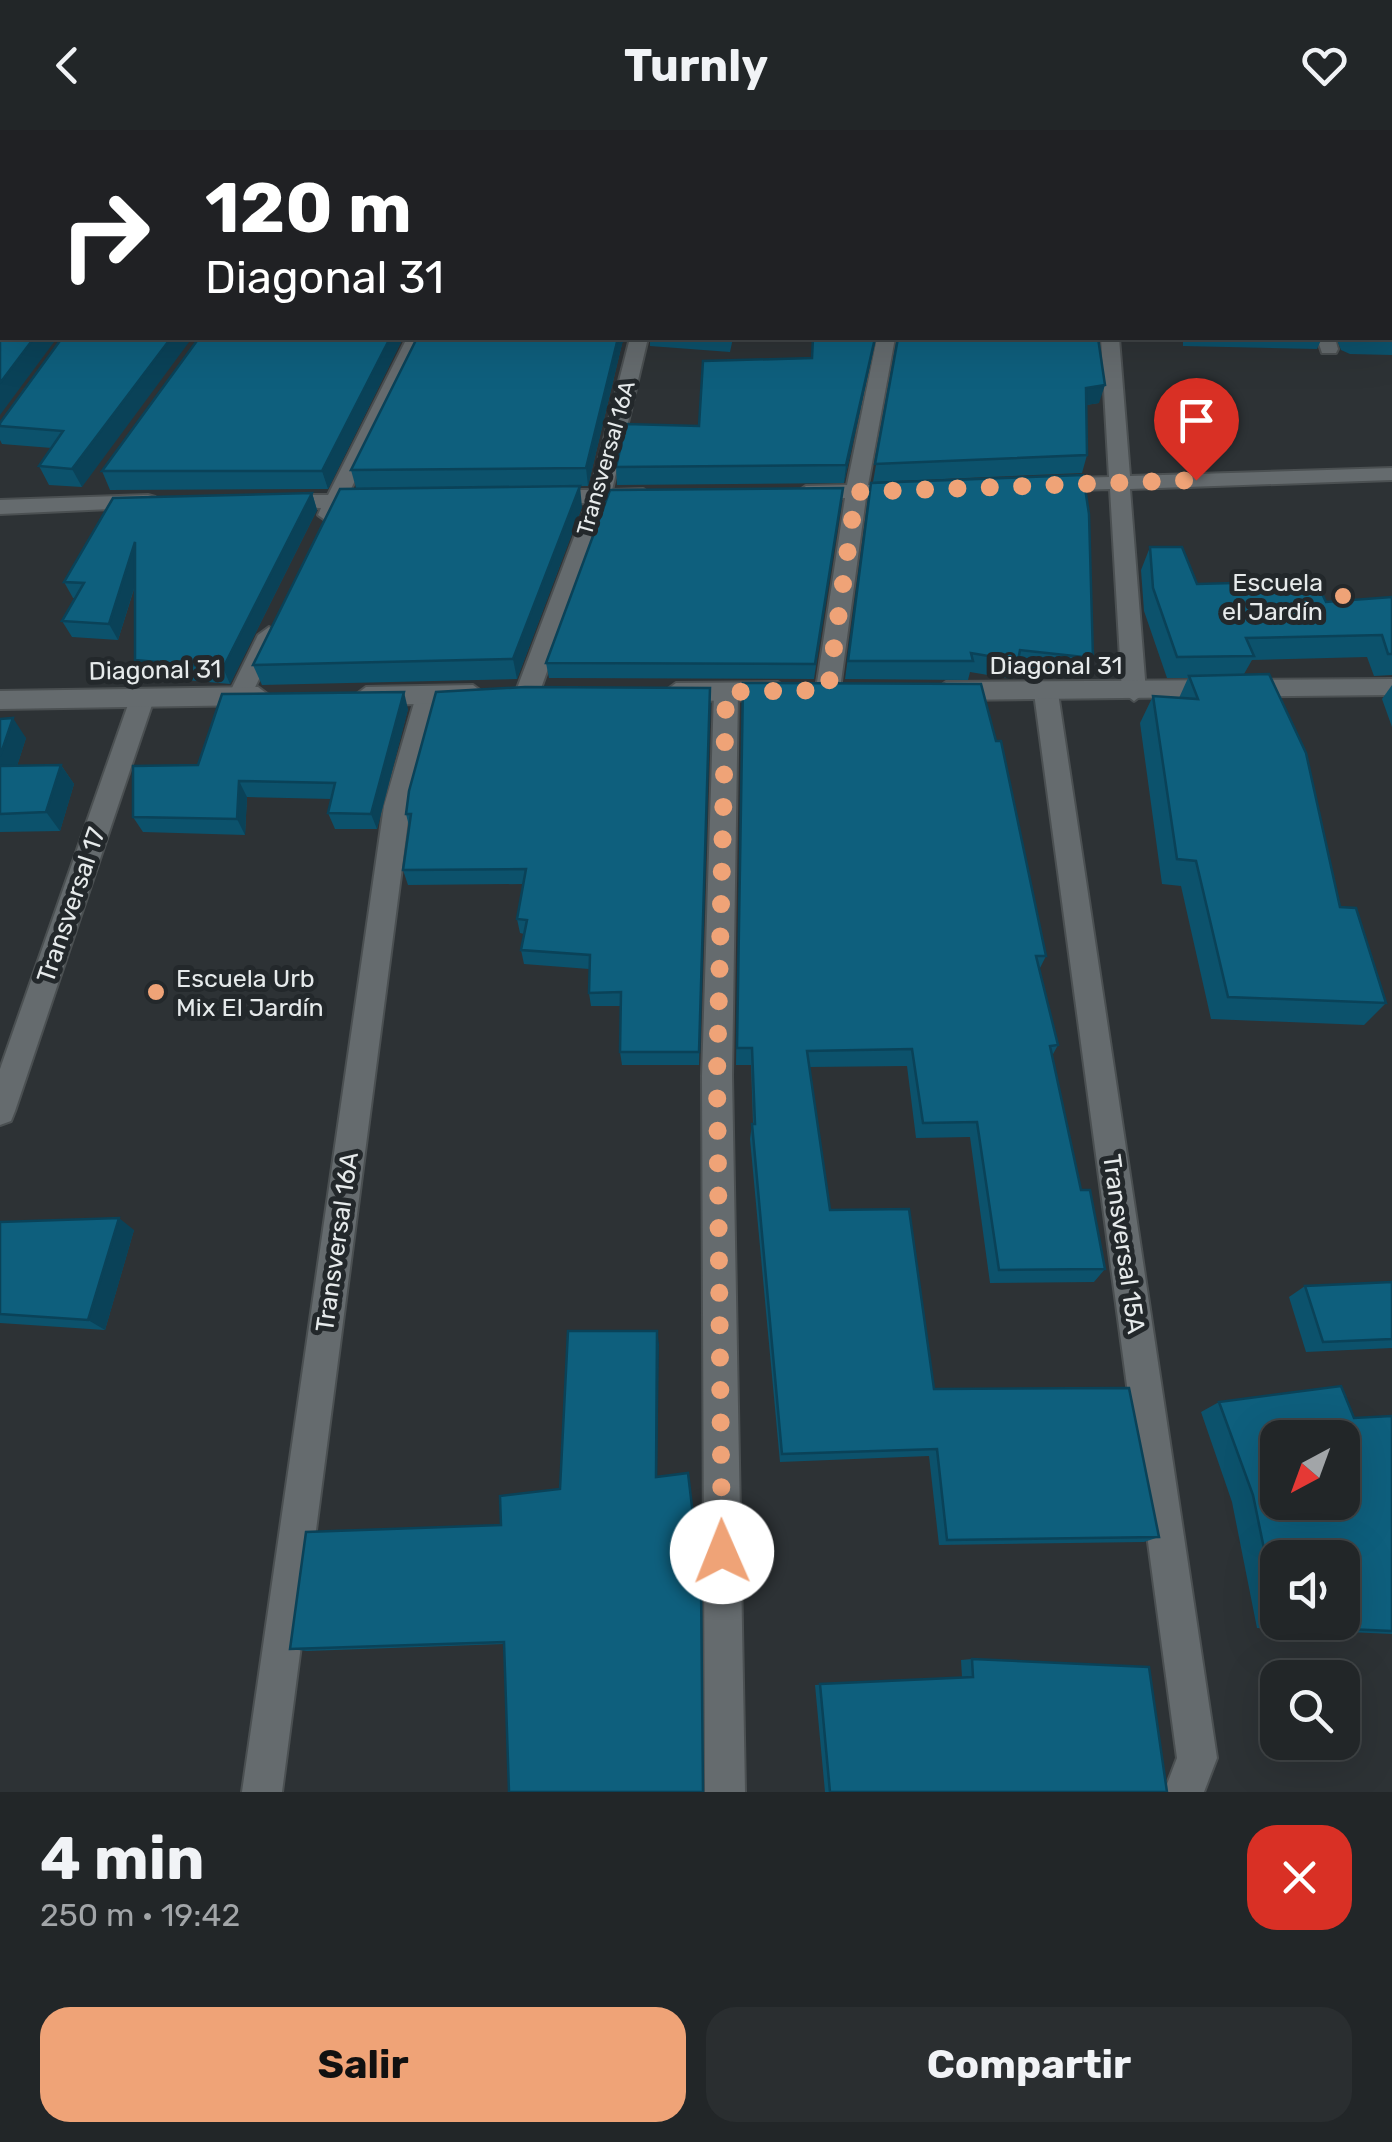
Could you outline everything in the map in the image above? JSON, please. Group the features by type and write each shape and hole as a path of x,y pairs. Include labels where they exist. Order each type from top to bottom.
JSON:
{"street":[{"path":"317,537 415,340"},
{"name":"Transversal 16A","path":"262,1792 396,806 428,696 520,692 600,496 639,340"},
{"path":"646,692 837,690 856,492 886,340"},
{"path":"1110,340 1134,692"},
{"path":"1024,486 1392,474"},
{"path":"778,494 931,490"},
{"path":"0,506 91,494 162,502"},
{"path":"524,498 659,495"},
{"path":"258,502 392,500"},
{"path":"240,696 283,608"},
{"name":"Diagonal 31","path":"927,691 1046,693 1392,686"},
{"path":"726,692 717,1076 726,1791"},
{"name":"Transversal 15A","path":"1046,693 1197,1758 1184,1792"},
{"name":"Diagonal 31","path":"0,700 277,696"},
{"path":"334,696 428,696"},
{"name":"Transversal 17","path":"0,1111 142,699"},
{"path":"716,1792 750,1792"}],"building":[{"path":"0,340 32,340 0,383"},
{"path":"61,340 169,340 72,469 39,466 63,431 0,423"},
{"path":"198,340 389,340 322,471 102,471"},
{"path":"416,340 618,340 586,468 351,470"},
{"path":"813,340 875,340 846,465 616,467 626,424 699,426 703,361 812,358"},
{"path":"898,340 1098,340 1105,385 1086,388 1087,455 875,464"},
{"path":"1083,475 1089,514 1093,658 1020,650 1018,661 971,653 973,661 848,661 871,483"},
{"path":"580,486 513,659 253,665 340,489"},
{"path":"843,488 815,664 546,663 610,490"},
{"path":"312,493 223,668 135,660 135,542 109,624 62,621 84,583 64,582 113,498"},
{"path":"1150,547 1182,547 1197,584 1316,581 1326,602 1392,597 1392,654 1388,654 1382,635 1246,638 1254,656 1177,657 1153,588"},
{"path":"1269,674 1306,753 1340,907 1356,908 1386,1003 1228,997 1196,861 1177,859 1153,696 1198,699 1189,676"},
{"path":"743,683 981,684 996,741 1001,741 1046,956 1036,956 1058,1045 1050,1046 1081,1190 1090,1190 1105,1269 999,1270 977,1122 923,1123 912,1049 807,1051 830,1210 909,1209 934,1389 1129,1388 1159,1537 947,1540 937,1449 782,1454 752,1124 752,1048 737,1048"},
{"path":"525,687 710,688 699,1052 620,1052 621,992 589,993 590,955 521,950 527,920 517,919 526,869 403,870 411,814 406,814 409,791 436,692"},
{"path":"404,692 371,814 328,813 335,783 239,781 237,819 133,817 133,766 198,765 222,694"},
{"path":"13,718 0,756 0,719"},
{"path":"61,765 46,812 0,814 0,766"},
{"path":"119,1218 88,1320 0,1314 0,1222"},
{"path":"1392,1282 1392,1339 1323,1342 1305,1286"},
{"path":"568,1331 657,1331 656,1477 688,1473 701,1583 703,1792 509,1792 504,1642 290,1649 306,1532 501,1525 500,1496 560,1489"},
{"path":"1341,1386 1354,1418 1392,1416 1392,1631 1360,1630 1360,1540 1262,1540 1253,1495 1219,1402"},
{"path":"972,1659 1149,1667 1167,1792 830,1792 820,1684 973,1677"}],"place":[{"name":"Escuela el Jardín","path":"1343,596"},
{"name":"Escuela Urb Mix El Jardín","path":"156,992"}],"route":[{"path":"722,1552 717,1076 726,692 828,690 856,492 1196,480"}]}
